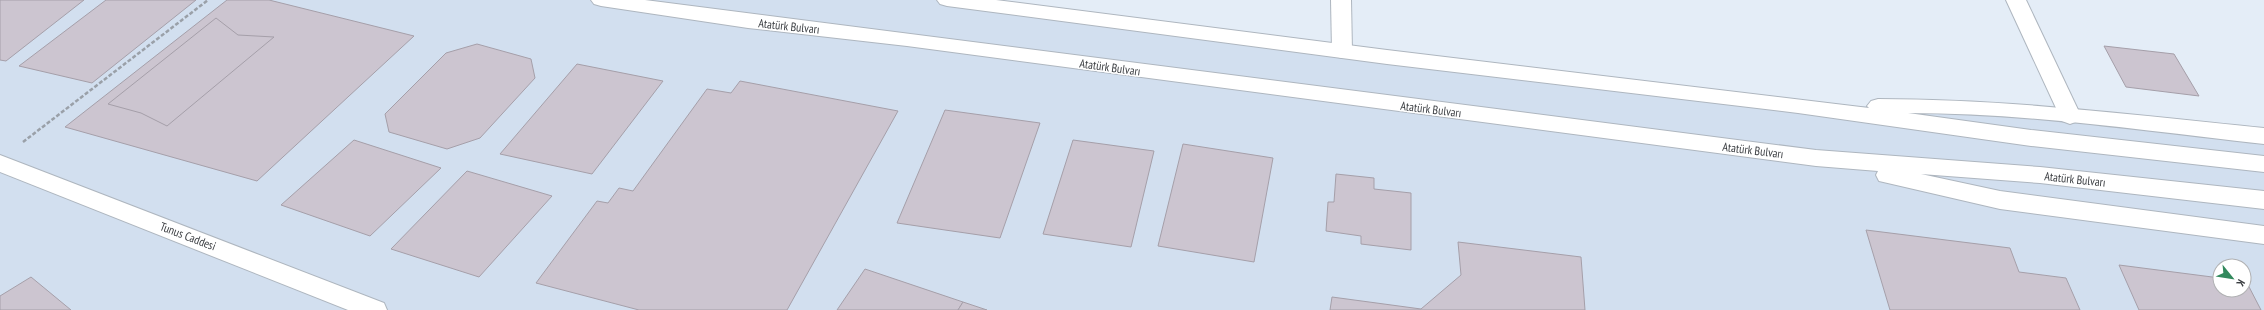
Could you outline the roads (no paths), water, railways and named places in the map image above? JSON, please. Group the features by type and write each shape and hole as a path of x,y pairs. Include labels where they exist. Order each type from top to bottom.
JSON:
{"main road":[{"name":"Atatürk Bulvarı","path":"601,0 748,21 915,40 1816,158 2040,175 2264,200"},
{"path":"947,0 1342,52 1798,106 2031,138 2264,164"},
{"path":"1341,0 1342,52"},
{"path":"2016,0 2070,116"},
{"path":"1798,106 1952,106 2070,116 2264,136"},
{"path":"1816,158 2000,200 2264,235"},
{"name":"Tunus Caddesi","path":"0,163 375,310"}]}
